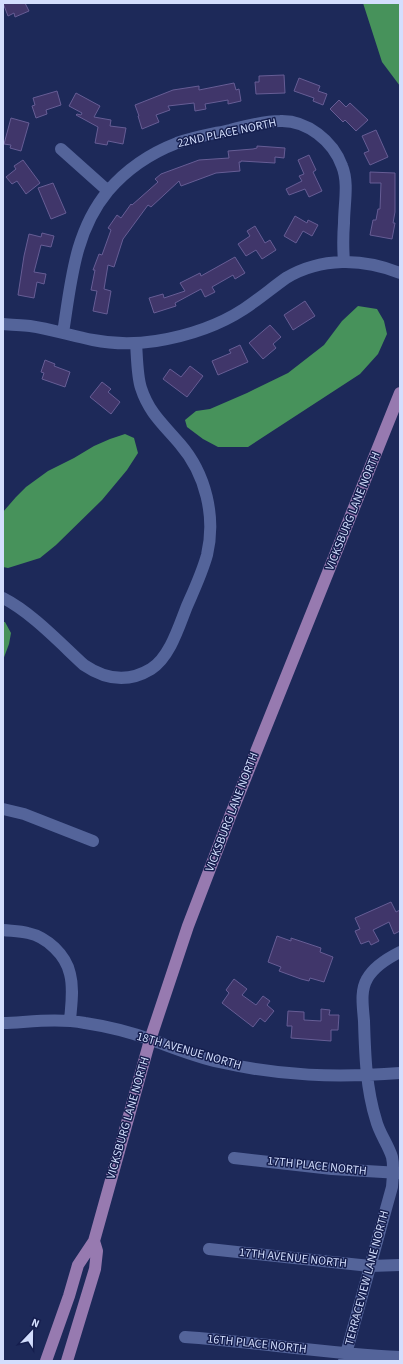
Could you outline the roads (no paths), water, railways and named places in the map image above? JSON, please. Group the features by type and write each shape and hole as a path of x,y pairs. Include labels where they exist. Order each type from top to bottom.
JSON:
{"main road":[{"name":"VICKSBURG LANE NORTH","path":"46,1361 78,1265 94,1241 150,1040 188,926 231,814 400,393"},
{"name":"VICKSBURG LANE NORTH","path":"67,1361 95,1269 97,1251 94,1241"}],"street":[{"name":"22ND PLACE NORTH","path":"63,333 73,264 81,238 93,214 108,191 123,176 140,163 177,143 196,137 265,122 281,121 297,123 325,138 335,151 342,166 346,181 343,224 344,262"},
{"path":"61,149 108,191"},
{"path":"3,324 31,326 94,340 136,343 156,341 186,335 216,324 243,309 287,278 306,268 328,263 344,262 371,264 400,273"},
{"path":"3,598 13,603 27,614 93,671 103,676 128,678 141,674 153,668 163,658 170,646 200,577 207,555 210,531 209,508 204,485 194,464 181,445 155,417 147,403 140,386 136,343"},
{"path":"3,809 24,814 93,841"},
{"path":"3,930 28,933 42,938 55,948 64,960 70,974 72,989 70,1021"},
{"name":"TERRACEVIEW LANE NORTH","path":"345,1358 397,1173 392,1157 378,1128 373,1111 365,1057 363,991 366,980 373,970 400,952"},
{"name":"18TH AVENUE NORTH","path":"3,1023 70,1021 86,1023 150,1040 217,1061 261,1070 305,1075 349,1076 400,1073"},
{"name":"17TH PLACE NORTH","path":"234,1158 332,1169 397,1173"},
{"name":"17TH AVENUE NORTH","path":"209,1249 370,1266 400,1265"},
{"name":"16TH PLACE NORTH","path":"185,1337 221,1340 345,1358 400,1357"}]}
